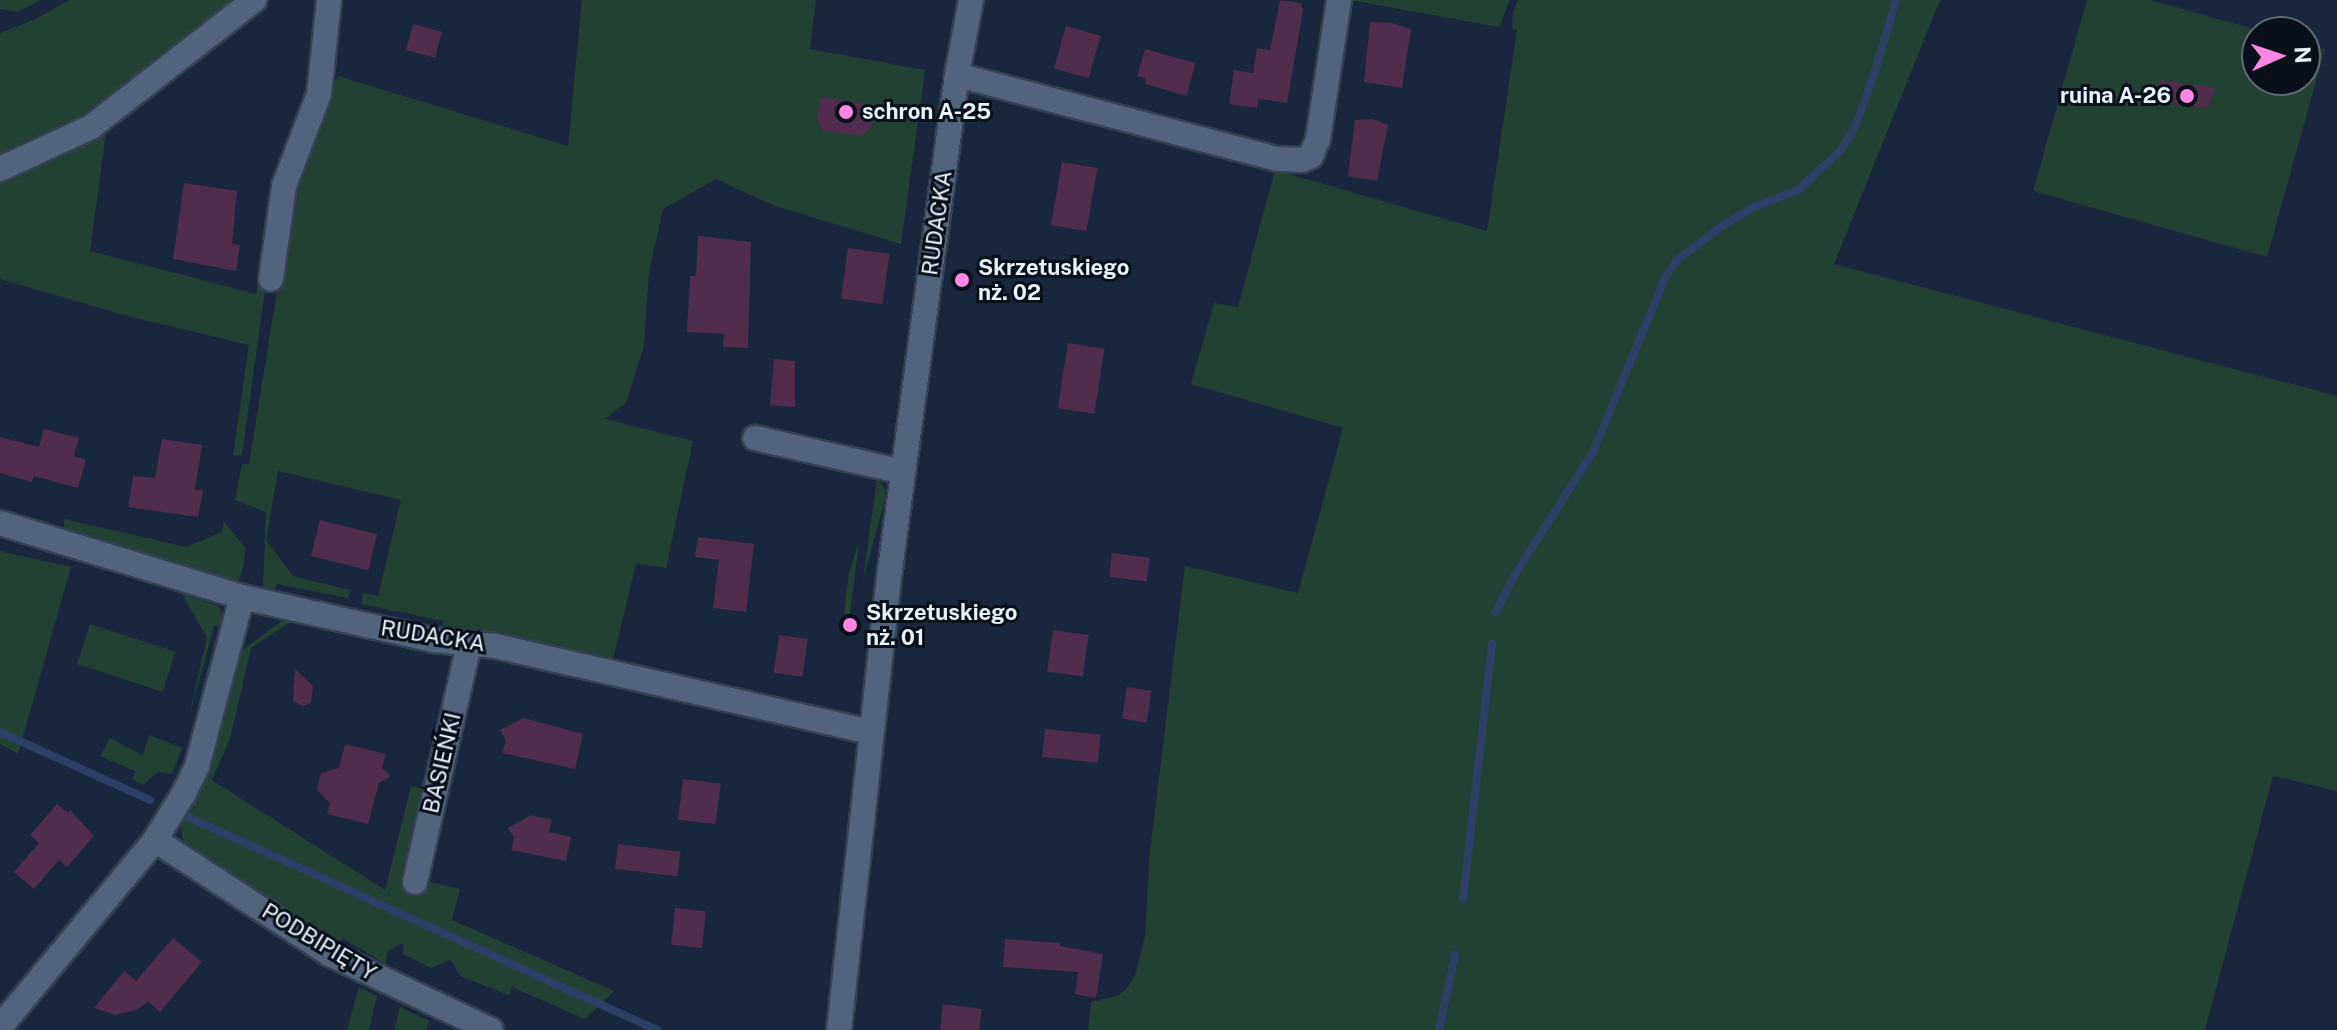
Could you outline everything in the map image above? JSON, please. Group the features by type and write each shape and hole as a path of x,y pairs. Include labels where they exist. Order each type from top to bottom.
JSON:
{"street":[{"path":"0,169 91,127 254,0"},
{"path":"271,279 286,178 319,94 329,0"},
{"name":"RUDACKA","path":"839,1030 903,472 957,75 971,0"},
{"path":"957,75 1277,159 1302,160 1311,156 1318,139 1339,0"},
{"path":"755,438 903,472"},
{"name":"RUDACKA","path":"0,523 242,597 469,645 495,646 871,732"},
{"path":"0,1027 155,840 197,766 242,597"},
{"name":"BASIEŃKI","path":"415,882 469,645"},
{"name":"PODBIPIĘTY","path":"155,840 330,954 491,1030"}],"green space":[{"path":"0,0 41,0 18,12 0,9"},
{"path":"69,0 234,0 56,137 0,155 0,33 34,20"},
{"path":"582,0 816,0 810,49 925,70 901,244 775,206 716,179 663,209 649,272 644,345 626,403 605,419 693,441 666,568 636,564 612,663 486,633 442,629 443,621 361,604 363,593 378,596 401,500 278,471 266,540 293,576 350,590 348,598 277,584 273,592 263,588 266,512 235,500 242,464 249,464 297,167 338,76 568,146"},
{"path":"1350,0 1510,0 1499,27"},
{"path":"1518,0 1940,0 1834,264 2337,396 2337,791 2273,776 2205,1030 1088,1030 1091,1002 1117,996 1126,990 1135,976 1145,936 1150,851 1185,566 1298,593 1343,428 1191,384 1214,303 1238,307 1275,170 1487,231 1517,30 1512,29 1513,12"},
{"path":"2087,0 2151,0 2241,25 2241,96 2312,96 2267,257 2033,191"},
{"path":"107,126 90,251 256,294 259,279 266,284 242,455 233,456 249,345 131,317 0,279 0,174"},
{"path":"877,479 885,488 885,499 863,580"},
{"path":"64,519 186,547 222,532 224,522 246,548 242,571 237,584 64,534"},
{"path":"859,542 850,614 844,614 849,572"},
{"path":"0,551 71,567 18,754 0,744"},
{"path":"182,594 219,606 223,615 222,627 214,626 188,720 207,638"},
{"path":"287,617 342,629 342,634 291,622 251,648 230,739 212,780 385,890 411,786 425,789 401,887 412,889 423,880 460,889 452,920 614,991 585,1019 512,987 509,995 460,976 451,960 431,968 403,954 403,943 387,952 386,964 342,938 337,948 184,845 180,825 239,649 244,649"},
{"path":"90,624 176,652 163,692 77,664"},
{"path":"446,691 450,691 432,761 426,764"},
{"path":"149,735 182,748 172,774 158,772 143,785 133,780 135,771 100,756 110,738 143,755"},
{"path":"359,987 377,996 369,1030 347,1030"},
{"path":"400,1007 429,1021 426,1030 394,1030"}],"building":[{"path":"1280,0 1301,3 1303,10 1287,103 1259,99 1257,108 1229,104 1234,70 1253,73 1257,48 1270,50"},
{"path":"1370,22 1392,23 1411,29 1402,88 1364,82"},
{"path":"413,24 442,32 435,58 406,50"},
{"path":"1066,26 1101,36 1088,78 1054,68"},
{"path":"1145,49 1195,63 1187,96 1145,84 1146,79 1137,76"},
{"name":"ruina A-26","path":"2159,80 2216,88 2207,108 2162,103"},
{"name":"schron A-25","path":"820,97 875,105 872,127 862,136 823,131 817,120"},
{"path":"1372,119 1388,125 1377,181 1348,176 1355,120"},
{"path":"1062,162 1097,168 1086,231 1051,225"},
{"path":"184,183 237,191 232,244 240,245 236,271 173,259"},
{"path":"698,236 751,242 748,348 723,347 724,334 687,332 690,276 696,276"},
{"path":"848,248 890,254 882,304 841,299"},
{"path":"1068,343 1105,349 1094,414 1058,408"},
{"path":"774,359 795,361 795,407 770,405"},
{"path":"44,429 79,438 74,456 86,460 78,488 34,476 32,482 0,473 0,437 39,447"},
{"path":"162,439 202,445 195,490 203,490 198,517 128,507 133,476 155,478"},
{"path":"320,520 377,534 368,570 311,556"},
{"path":"698,537 754,544 746,612 713,608 719,560 695,557"},
{"path":"1112,553 1150,558 1147,581 1109,577"},
{"path":"1053,630 1089,635 1083,677 1047,672"},
{"path":"779,635 808,639 802,677 774,673"},
{"path":"295,669 313,686 311,703 303,706 293,701"},
{"path":"1127,687 1152,691 1147,723 1122,719"},
{"path":"524,718 583,734 575,769 502,753 506,741 500,730"},
{"path":"1045,729 1101,735 1098,763 1042,757"},
{"path":"345,744 386,754 382,768 391,776 379,783 368,824 327,814 330,803 317,790 321,773 339,768"},
{"path":"683,779 721,784 716,824 678,820"},
{"path":"57,804 68,813 70,810 94,836 67,867 59,860 34,889 14,872 39,843 30,835"},
{"path":"531,815 552,820 549,832 571,837 566,861 511,850 514,837 508,828"},
{"path":"618,844 681,852 677,876 615,869"},
{"path":"675,908 706,911 702,948 671,945"},
{"path":"173,938 202,962 160,1012 148,1002 136,1010 115,1015 94,1008 124,971 136,981"},
{"path":"1005,939 1060,943 1060,946 1103,954 1096,998 1075,994 1078,972 1003,967"},
{"path":"943,1004 982,1009 979,1030 940,1030"}],"waterway":[{"path":"1496,612 1514,576 1593,452 1666,276 1678,259 1722,226 1752,208 1798,190 1841,150 1855,127 1896,0"},
{"path":"1463,899 1492,644"},
{"path":"0,732 150,800"},
{"path":"188,817 657,1030"},
{"path":"1439,1030 1455,955"}],"place":[{"name":"ruina A-26","path":"2187,96"},
{"name":"schron A-25","path":"846,112"},
{"name":"Skrzetuskiego nż. 02","path":"962,280"},
{"name":"Skrzetuskiego nż. 01","path":"850,625"}]}
